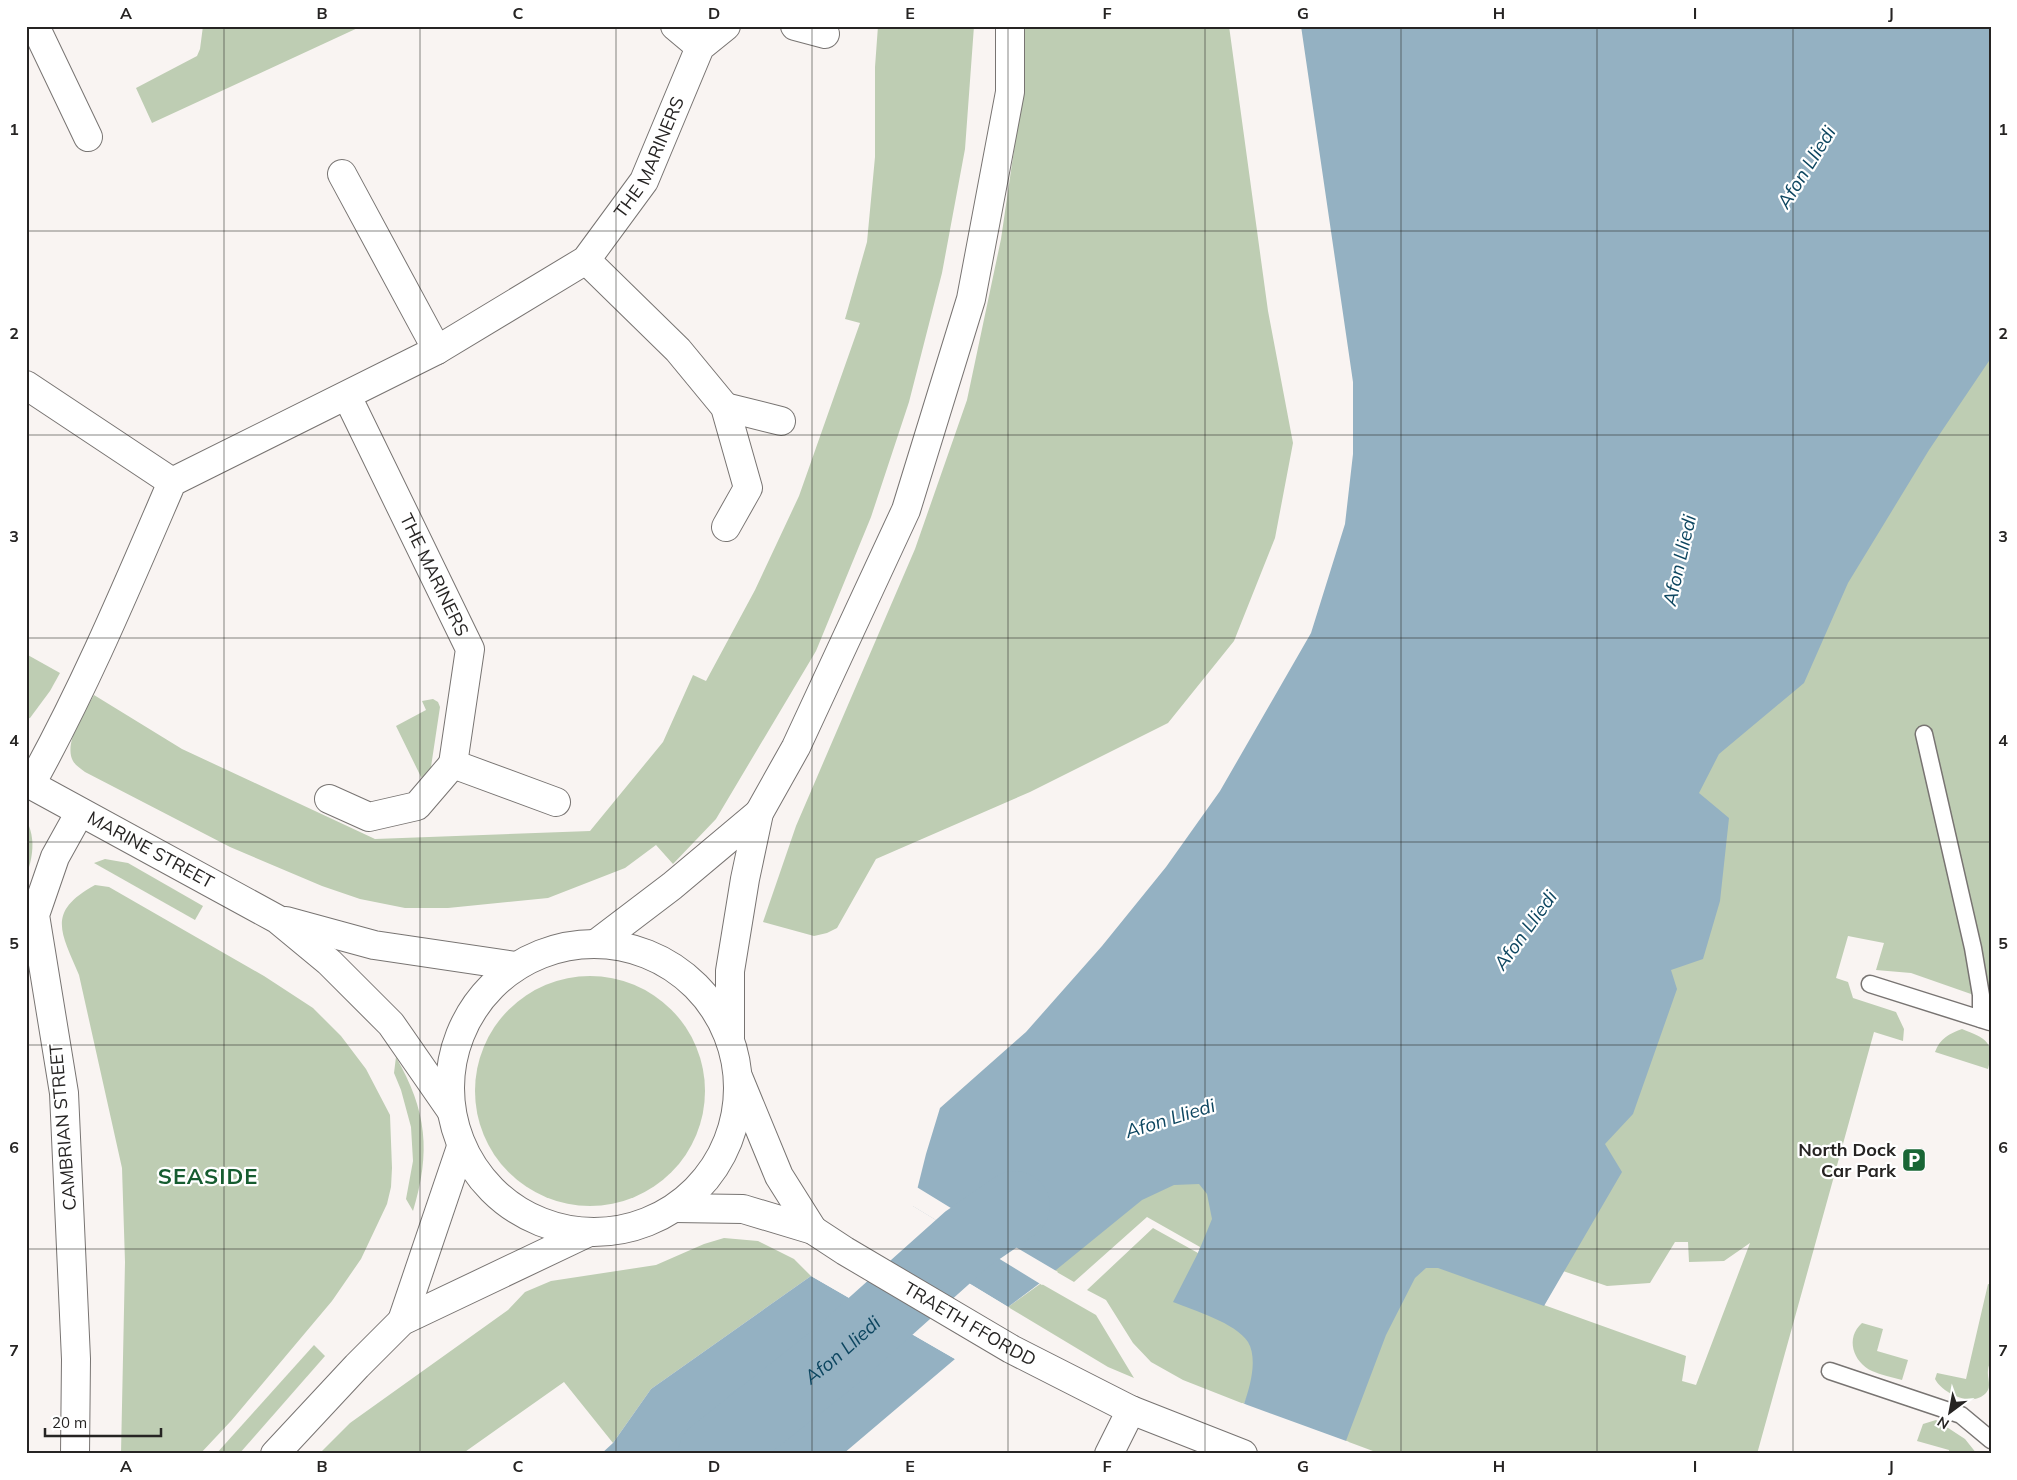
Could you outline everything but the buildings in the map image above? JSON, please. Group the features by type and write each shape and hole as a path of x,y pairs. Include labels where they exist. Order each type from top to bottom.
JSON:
{"street":[{"path":"35,26 88,137"},
{"path":"674,26 700,47"},
{"name":"THE MARINERS","path":"172,482 437,350 586,260 644,181 700,47 726,26"},
{"path":"796,26 825,34"},
{"path":"730,1037 709,1000 677,970 639,951 597,944 555,948 516,966 484,994 461,1029 450,1068 450,1109 462,1147 483,1182 513,1209 549,1226 587,1233 627,1230 663,1216 695,1193 719,1162 735,1122 739,1079 730,1037 730,971 745,879 759,813 796,747 906,510 971,299 1010,92 1010,26"},
{"path":"342,174 437,350"},
{"path":"586,260 678,350 725,407 748,488 726,528"},
{"path":"26,386 172,482 117,610 46,757 28,783"},
{"name":"THE MARINERS","path":"347,396 470,649 454,764"},
{"path":"725,407 782,421"},
{"path":"329,799 368,817 417,806 454,764 556,802"},
{"name":"MARINE STREET","path":"28,783 277,919 329,962 391,1024 450,1109"},
{"name":"CAMBRIAN STREET","path":"75,1454 76,1360 64,1093 35,915 55,857 80,812"},
{"path":"597,944 672,886 759,813"},
{"name":"MARINE STREET","path":"277,919 374,945 516,966"},
{"name":"TRAETH FFORDD","path":"739,1079 780,1176 813,1230"},
{"path":"402,1321 462,1147"},
{"name":"TRAETH FFORDD","path":"675,1208 743,1209 813,1230 988,1336 1131,1410 1243,1454"},
{"path":"275,1454 402,1321 587,1233"},
{"path":"1109,1454 1131,1410"}],"lane":[{"path":"1870,984 1986,1020 1973,948 1924,734"},
{"path":"1830,1371 1961,1416 1991,1440"}],"green space":[{"path":"203,26 362,26 152,123 136,88 197,56 200,49"},
{"path":"878,26 974,26 965,149 942,273 909,402 871,517 816,651 716,819 673,864 656,845 625,868 548,898 448,908 405,908 360,899 322,886 230,847 85,772 75,764 71,754 73,736 94,695 182,749 375,839 590,831 663,742 693,675 706,681 755,590 799,496 860,323 845,319 867,242 875,157 875,67"},
{"path":"1024,26 1229,26 1268,311 1293,443 1275,538 1234,641 1168,723 1030,792 876,859 837,928 814,936 763,922 796,826 915,549 967,400 1001,239 1025,75"},
{"path":"1991,26 1991,1001 1911,973 1876,970 1884,943 1848,936 1836,978 1848,982 1853,998 1896,1012 1904,1029 1903,1041 1874,1032 1757,1454 1381,1454 1303,1425","holes":["1675,1242 1688,1242 1689,1262 1724,1261 1750,1243 1696,1385 1682,1381 1686,1356 1544,1305 1563,1271 1607,1286 1650,1283"]},
{"path":"26,654 60,673 50,691 30,718 26,719"},
{"path":"433,699 438,702 440,707 431,767 429,775 423,781 396,726 426,710 422,701"},
{"path":"26,820 31,833 32,848 26,876"},
{"path":"105,859 128,863 203,906 195,920 94,863"},
{"path":"95,885 109,887 264,976 313,1008 341,1036 366,1069 390,1115 391,1187 387,1204 361,1259 332,1301 231,1421 200,1454 121,1454 125,1262 122,1168 79,975 63,935 62,924 69,904"},
{"path":"590,976 623,981 634,985 663,1002 679,1018 691,1037 700,1058 705,1091 700,1124 696,1135 679,1164 663,1180 644,1192 623,1201 590,1206 557,1201 546,1197 517,1180 501,1164 489,1145 480,1124 475,1091 480,1058 484,1047 501,1018 517,1002 536,990 557,981"},
{"path":"1962,1029 1977,1035 1987,1042 1991,1053 1988,1069 1935,1052 1946,1037"},
{"path":"396,1057 414,1096 423,1132 422,1170 413,1211 406,1199 413,1161 411,1127 401,1090 394,1073"},
{"path":"1189,1126 1299,1273 1244,1404 1183,1380 1151,1362 1133,1343 1106,1300 1087,1290 1153,1228 1198,1253 1200,1247 1147,1217 1074,1282 1055,1271 1044,1280"},
{"path":"724,1238 758,1241 794,1259 811,1276 651,1389 613,1443 564,1382 462,1454 319,1454 350,1423 508,1310 525,1292 551,1281 656,1265 704,1244"},
{"path":"1041,1283 1096,1315 1134,1378 1108,1367 1008,1307"},
{"path":"1988,1284 1991,1285 1989,1388 1980,1397 1966,1399 1951,1394 1935,1379 1937,1373 1966,1379"},
{"path":"1862,1323 1883,1329 1877,1351 1908,1360 1902,1380 1872,1371 1860,1362 1856,1356 1853,1342 1857,1329"},
{"path":"314,1345 325,1356 239,1454 216,1454"},
{"path":"1936,1420 1965,1439 1977,1454 1949,1454 1949,1450 1917,1441 1923,1424"}],"water":[{"path":"1301,26 1991,26 1991,358 1929,450 1848,583 1804,683 1719,754 1699,793 1729,818 1720,901 1703,959 1671,970 1677,989 1633,1114 1605,1144 1622,1172 1544,1306 1438,1268 1426,1268 1415,1278 1386,1335 1341,1454 1244,1404 1251,1381 1253,1365 1248,1342 1242,1335 1224,1323 1173,1302 1198,1253 1212,1219 1207,1194 1199,1184 1174,1185 1142,1200 1008,1307 924,1256 954,1231 913,1206 940,1108 1026,1032 1102,946 1166,867 1220,791 1311,633 1345,524 1353,454 1353,382"},
{"path":"811,1276 955,1359 843,1454 601,1454 613,1443 651,1389"}],"pier":[{"path":"915,1186 1058,1272 1042,1285 911,1205"},
{"path":"921,1255 1010,1308 1007,1309 922,1258"},
{"path":"813,1274 957,1357 955,1359 811,1276"},
{"path":"1242,1403 1349,1442 1344,1454 1224,1454"}],"waterway":[{"name":"Afon Lliedi","path":"713,1454 834,1358 967,1239 1015,1206"}],"place":[{"name":"North Dock Car Park","path":"1914,1160"}],"district":[{"name":"SEASIDE","path":"208,1176"}]}
